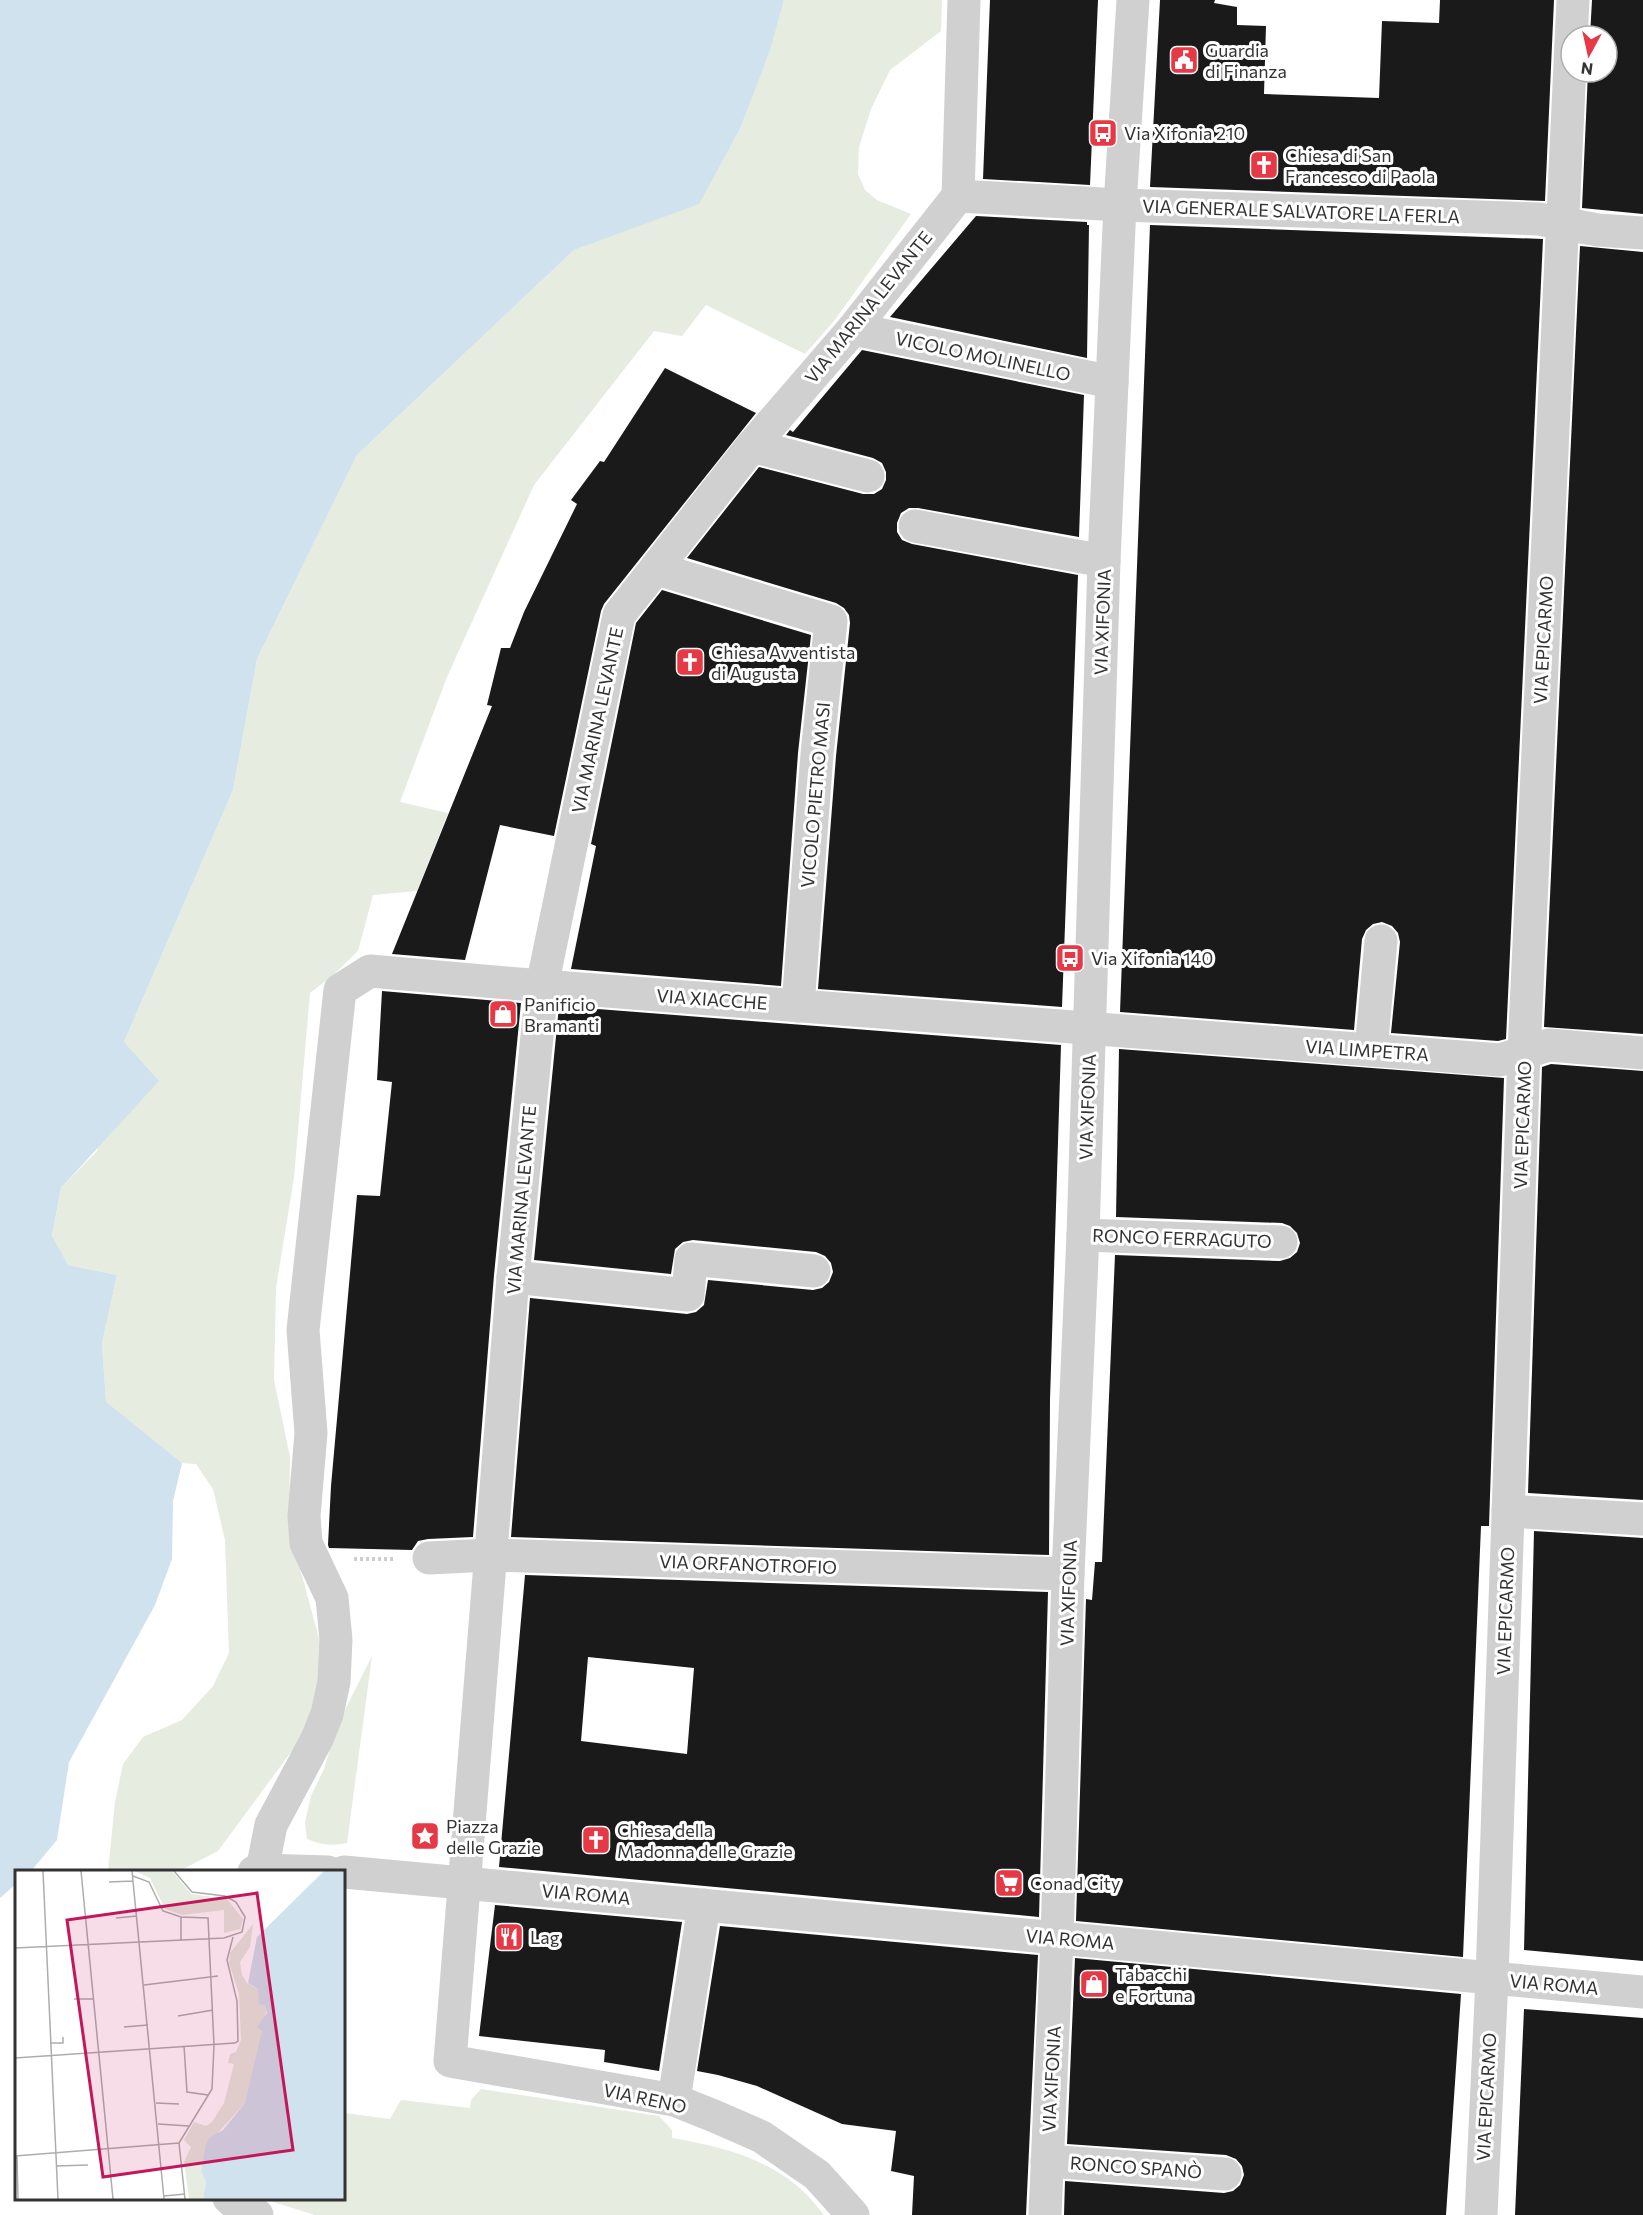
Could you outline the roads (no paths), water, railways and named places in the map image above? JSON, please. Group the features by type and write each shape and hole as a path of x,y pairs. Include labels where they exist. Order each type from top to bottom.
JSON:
{"street":[{"path":"958,196 964,0"},
{"name":"VIA XIFONIA","path":"1045,2215 1058,1938 1068,1574 1083,1234 1104,561 1120,205 1133,0"},
{"name":"VIA EPICARMO","path":"1481,2215 1492,1978 1524,1052 1573,0"},
{"name":"VIA GENERALE SALVATORE LA FERLA","path":"958,196 1120,205 1539,219 1598,230 1643,232"},
{"name":"VIA MARINA LEVANTE","path":"464,1884 513,1277 542,986 619,615 752,446 853,329 958,196"},
{"name":"VICOLO MOLINELLO","path":"853,329 1112,382"},
{"path":"752,446 868,476"},
{"path":"915,526 1104,561"},
{"name":"VICOLO PIETRO MASI","path":"657,568 831,621 817,754 798,1006"},
{"path":"1371,1050 1381,941"},
{"name":"VIA XIACCHE","path":"258,1870 271,1825 317,1739 327,1714 334,1682 336,1640 332,1598 306,1543 304,1516 311,1433 303,1330 340,990 370,971 1089,1028"},
{"name":"VIA LIMPETRA","path":"1089,1028 1500,1060 1549,1045 1643,1053"},
{"name":"RONCO FERRAGUTO","path":"1083,1234 1281,1242"},
{"path":"513,1277 688,1295 691,1259 814,1271"},
{"path":"1508,1511 1643,1519"},
{"name":"VIA ORFANOTROFIO","path":"429,1558 490,1555 1068,1574"},
{"name":"VIA ROMA","path":"345,1872 1643,1992"},
{"name":"VIA RENO","path":"464,1884 450,2061 674,2100 762,2137 817,2175 853,2215"},
{"path":"674,2100 704,1905"},
{"name":"RONCO SPANÒ","path":"1047,2161 1225,2174"},
{"path":"230,2200 257,2215"}],"water":[{"path":"0,0 784,0 770,50 740,129 699,204 574,250 357,455 257,659 233,790 124,1042 159,1081 61,1188 52,1236 68,1265 117,1275 102,1343 106,1402 182,1463 173,1501 172,1559 155,1605 69,1762 57,1840 32,1870 15,1870 15,1885 0,1898"}],"place":[{"name":"Guardia di Finanza","path":"1184,60"},
{"name":"Via Xifonia 210","path":"1103,133"},
{"name":"Chiesa di San Francesco di Paola","path":"1264,165"},
{"name":"Chiesa Avventista di Augusta","path":"690,662"},
{"name":"Via Xifonia 140","path":"1070,958"},
{"name":"Panificio Bramanti","path":"503,1014"},
{"name":"Piazza delle Grazie","path":"425,1836"},
{"name":"Chiesa della Madonna delle Grazie","path":"596,1840"},
{"name":"Conad City","path":"1009,1883"},
{"name":"Lag","path":"509,1937"},
{"name":"Tabacchi e Fortuna","path":"1094,1984"}]}
